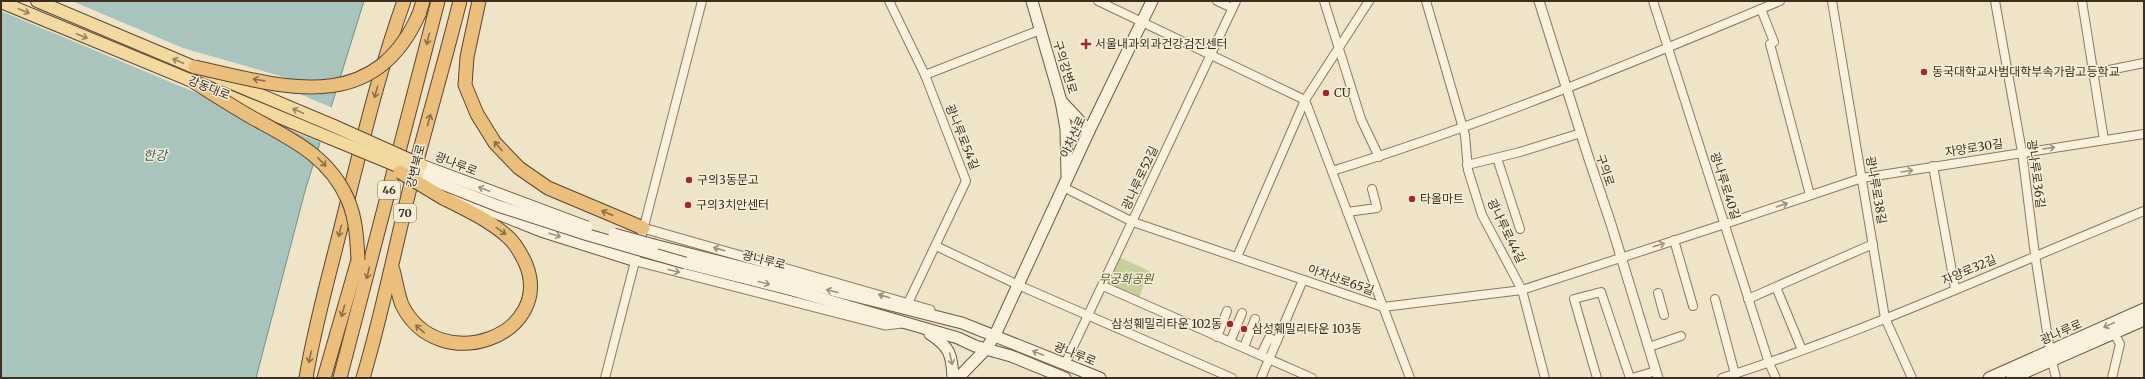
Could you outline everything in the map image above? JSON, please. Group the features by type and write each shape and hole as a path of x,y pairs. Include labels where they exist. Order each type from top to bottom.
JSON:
{"highway":[{"path":"306,378 322,304 366,130 392,35 404,1"},
{"path":"195,67 303,88 341,85 370,73 388,59 409,36 423,1"},
{"name":"강변북로","path":"340,378 438,1"},
{"name":"강변북로","path":"363,378 393,268 418,157 440,82 460,1"},
{"path":"440,82 475,1"},
{"path":"479,1 467,57 465,85 477,114 495,143 519,168 548,188 643,228"},
{"path":"194,82 227,103 308,149 321,160 348,200 356,228 358,260 324,378"},
{"path":"393,268 402,306 414,324 434,340 450,347 466,348 485,345 503,335 522,317 530,295 530,274 522,256 509,238 482,218 442,194 400,172"}],"main road":[{"name":"강동대로","path":"37,1 195,67 419,169"},
{"name":"구의강변로","path":"1032,1 1061,101 1090,131"},
{"name":"아차산로","path":"958,378 986,349 995,335 1065,183 1152,1"},
{"name":"강동대로","path":"1,2 374,157 419,169"},
{"path":"1061,101 1066,129 1065,183"},
{"path":"374,157 400,172"},
{"name":"광나루로","path":"419,169 592,229 924,315 947,319 995,335 1100,378"},
{"name":"광나루로","path":"419,169 498,206 588,235 958,338 986,349 1011,356 1065,378"},
{"path":"442,194 541,231 636,261"},
{"name":"광나루로","path":"2012,378 2034,374 2051,356 2144,309"},
{"name":"광나루로","path":"1989,378 2114,333 2144,320"},
{"path":"919,328 943,343 952,361 953,378"}],"street":[{"path":"605,378 702,1"},
{"name":"광나루로54길","path":"889,1 925,75 966,181 908,303"},
{"path":"1098,1 1305,100 1410,378"},
{"path":"1216,1 1234,5"},
{"path":"1324,1 1361,119 1380,157"},
{"path":"1237,257 1305,100 1369,1"},
{"name":"광나루로44길","path":"1426,1 1463,128 1467,165 1482,215 1522,290 1545,378"},
{"name":"구의로","path":"1539,1 1657,374"},
{"name":"광나루로40길","path":"1653,1 1748,299 1769,363 1776,378"},
{"path":"1332,171 1380,157 1567,89 1780,1"},
{"name":"광나루로38길","path":"1832,1 1885,318 1912,378"},
{"name":"광나루로36길","path":"1995,1 2022,152 2035,255 2051,356"},
{"path":"2082,1 2104,140"},
{"name":"광나루로52길","path":"1065,364 1089,316 1234,5"},
{"path":"1761,9 1772,43 1783,92 1810,195"},
{"path":"925,75 1040,30"},
{"path":"2094,72 2144,63"},
{"path":"1467,165 1497,158 1580,133"},
{"name":"자양로30길","path":"1621,257 1862,178 2144,134"},
{"path":"1497,158 1520,228"},
{"path":"1933,166 1955,288"},
{"name":"아차산로65길","path":"1065,183 1133,222 1383,307 1522,290 1621,257"},
{"path":"1347,212 1377,208 1372,189"},
{"name":"자양로32길","path":"1722,378 1769,363 1885,318 2144,211"},
{"path":"643,228 908,303 929,310 947,319"},
{"path":"1674,240 1693,306"},
{"path":"1748,299 1873,244"},
{"path":"936,246 1018,285 1232,378"},
{"path":"636,261 885,325 905,323"},
{"path":"1261,378 1265,357 1277,340 1303,280"},
{"path":"1103,286 1312,378"},
{"path":"1776,286 1802,350"},
{"path":"1597,378 1574,299 1601,292 1631,378 1657,374"},
{"path":"1658,293 1664,314"},
{"path":"1715,299 1735,374"},
{"path":"1217,337 1227,311"},
{"path":"1230,342 1242,313"},
{"path":"1244,348 1255,319"},
{"path":"2112,378 2120,344 2114,333"},
{"path":"1649,347 1680,336"},
{"name":"광나루로","path":"2051,356 2056,378"}],"green space":[{"name":"무궁화공원","path":"1117,256 1149,271 1138,301 1103,286"}],"water":[{"name":"한강","path":"1,1 364,1 305,191 256,378 1,378"}],"pier":[{"path":"1,1 72,1 183,48 287,78 288,81 341,82 338,91 333,92 302,93 290,90 333,108 322,143 277,125 303,151 211,99 1,11"}],"place":[{"name":"서울내과외과건강검진센터","path":"1086,44"},
{"name":"동국대학교사범대학부속가람고등학교","path":"1924,72"},
{"name":"CU","path":"1326,93"},
{"name":"구의3동문고","path":"689,180"},
{"name":"타올마트","path":"1412,199"},
{"name":"구의3치안센터","path":"688,205"},
{"name":"삼성훼밀리타운 102동","path":"1230,324"},
{"name":"삼성훼밀리타운 103동","path":"1244,329"}]}
